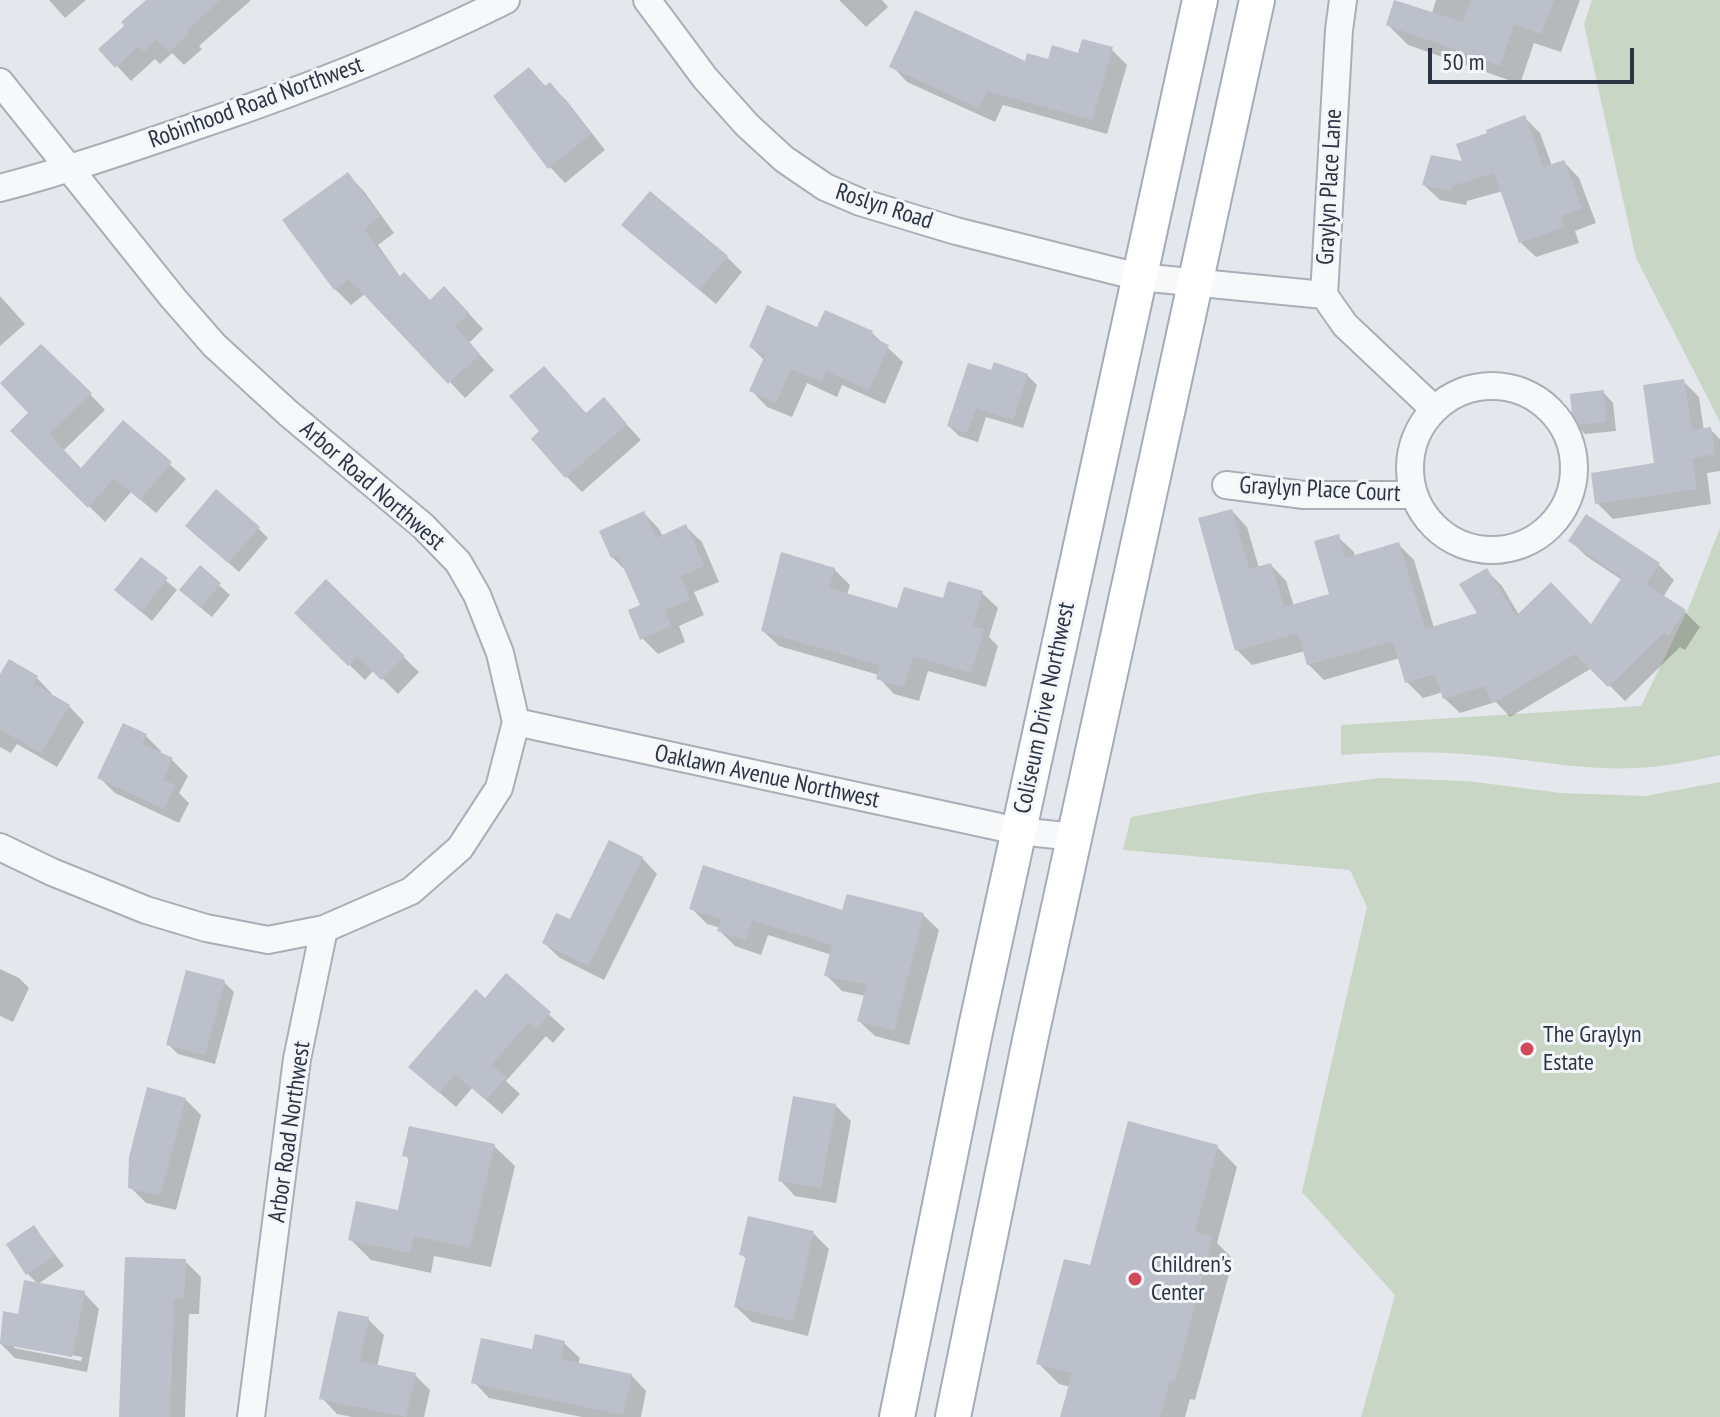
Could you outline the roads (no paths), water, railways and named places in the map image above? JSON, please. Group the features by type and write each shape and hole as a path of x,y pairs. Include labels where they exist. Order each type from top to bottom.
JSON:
{"main road":[{"name":"Coliseum Drive Northwest","path":"897,1417 1018,831 1200,0"},
{"path":"953,1417 1030,1040 1257,0"}],"street":[{"name":"Robinhood Road Northwest","path":"0,188 72,169 280,97 453,27 506,0"},
{"name":"Roslyn Road","path":"647,0 705,78 747,125 784,159 825,187 860,202 956,231 1139,277 1197,282"},
{"name":"Graylyn Place Lane","path":"1197,282 1324,295 1343,0"},
{"name":"Arbor Road Northwest","path":"0,82 214,345 288,413 423,526 458,562 477,595 500,653 516,722 499,788 460,848 411,891 324,929 297,1059 251,1417"},
{"path":"1324,295 1345,325 1434,409"},
{"name":"Graylyn Place Court","path":"1483,386 1520,390 1551,409 1562,424 1575,458 1570,495 1551,526 1519,546 1483,550 1448,538 1434,526 1422,512 1414,495 1410,458 1419,432 1434,409 1451,397 1483,386"},
{"name":"Graylyn Place Court","path":"1226,485 1304,495 1414,495"},
{"name":"Oaklawn Avenue Northwest","path":"516,722 1018,831 1075,837"},
{"path":"0,847 146,910 206,928 268,940 324,929"}],"place":[{"name":"The Graylyn Estate","path":"1527,1049"},
{"name":"Children's Center","path":"1135,1279"}]}
